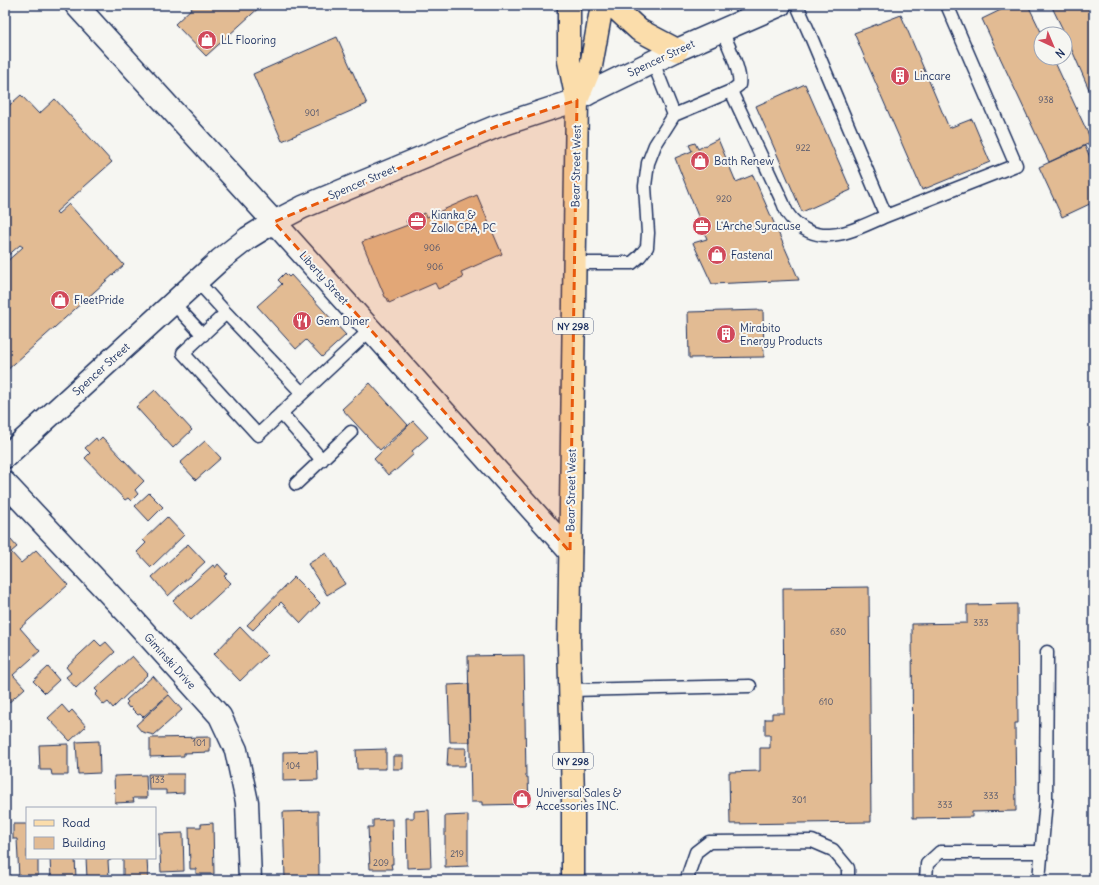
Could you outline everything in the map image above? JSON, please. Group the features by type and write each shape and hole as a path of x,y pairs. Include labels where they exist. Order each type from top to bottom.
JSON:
{"main road":[{"path":"569,5 568,61 577,100"},
{"path":"577,100 591,66 602,5"},
{"path":"612,5 639,30 677,50"},
{"name":"Bear Street West","path":"573,880 573,797 569,642 577,100"}],"street":[{"name":"Liberty Street","path":"76,5 274,222 570,552"},
{"name":"Spencer Street","path":"5,457 220,260 248,238 274,222 303,207 496,127 577,100 677,50 780,5"},
{"name":"Giminski Drive","path":"5,483 131,617 220,716 236,750 247,802 250,880"}],"lane":[{"path":"797,5 886,216"},
{"path":"731,91 782,203 791,218 802,228 814,234 828,236 842,234 1016,165 947,5"},
{"path":"574,263 632,262 640,256 647,247 648,232 645,186 648,163 655,144 674,115 731,91 739,85 740,79 722,30"},
{"path":"652,62 674,115"},
{"path":"197,281 302,393"},
{"path":"173,303 203,335"},
{"path":"226,313 183,353 258,435 370,330"},
{"path":"281,413 322,460"},
{"path":"296,484 351,432"},
{"path":"1038,880 1046,800 1047,652"},
{"path":"571,690 750,686"},
{"path":"688,880 688,875 696,852 709,842 812,841 833,850 848,868 848,880"},
{"path":"926,880 927,864 940,852 1042,852"}],"highlighted area":[{"path":"577,100 570,552 274,222 495,127"}],"building":[{"name":"LL Flooring","path":"195,5 262,5 206,56 175,24"},
{"path":"1011,5 1028,5 1038,26 1033,26 1033,66 1057,66 1092,142 1049,162 982,19"},
{"path":"1051,5 1094,5 1094,101 1073,52 1073,26 1061,26"},
{"name":"Lincare","path":"901,15 949,128 972,119 990,162 922,190 854,33"},
{"path":"337,37 367,104 282,141 253,74"},
{"path":"805,84 851,190 802,212 756,106"},
{"path":"21,95 39,114 55,99 112,162 56,212 58,214 69,204 124,265 5,372 5,263 23,247 20,245 5,258 5,109"},
{"path":"718,139 736,182 753,175 799,280 712,284 693,243 707,239 675,158 692,151 689,145 695,143 698,149"},
{"path":"1085,146 1094,166 1094,202 1062,217 1039,167"},
{"path":"477,195 502,254 461,272 463,278 438,289 435,283 389,303 385,297 362,242 408,225 406,221 425,213 427,217"},
{"name":"Gem Diner","path":"285,273 289,277 291,275 346,335 322,357 306,340 296,349 257,306 282,284 278,280"},
{"name":"Mirabito Energy Products","path":"763,310 764,357 689,358 688,312"},
{"path":"370,383 408,425 380,450 342,409"},
{"path":"155,390 192,430 173,448 136,407"},
{"path":"413,421 428,437 412,451 414,454 395,471 394,470 388,475 374,459"},
{"path":"102,437 144,481 135,490 138,494 131,501 128,498 125,500 85,458 90,453 85,448 96,438 98,441"},
{"path":"205,441 221,458 196,480 180,463"},
{"path":"149,493 163,507 149,521 135,506"},
{"path":"167,517 184,535 151,567 137,552 146,543 143,540"},
{"path":"5,533 17,547 11,552 21,563 36,550 68,585 20,628 40,651 13,675 25,688 5,706"},
{"path":"188,544 205,562 168,596 152,577"},
{"path":"326,553 345,584 327,595 308,564"},
{"path":"218,564 227,574 224,576 231,583 191,620 173,601 213,565 215,568"},
{"path":"294,577 320,603 301,623 281,602 253,630 247,625"},
{"path":"869,587 871,822 730,824 729,772 760,771 760,748 770,748 770,735 765,735 765,719 772,719 772,713 784,713 783,588"},
{"path":"1017,604 1018,723 1015,723 1016,811 972,812 972,817 913,818 912,624 967,623 967,605"},
{"path":"240,627 267,655 240,681 214,654"},
{"path":"95,640 101,646 106,642 115,652 76,688 66,677 71,673 66,667"},
{"path":"524,655 526,777 528,777 529,804 482,805 482,802 471,802 468,656"},
{"path":"132,656 148,674 113,708 108,702 104,705 95,695 98,692 95,689"},
{"path":"48,667 59,680 45,693 33,681"},
{"path":"153,676 169,694 143,717 140,714 138,715 130,707 129,708 126,704 128,702 126,700"},
{"path":"469,684 470,742 450,742 448,685"},
{"path":"169,695 182,710 154,735 142,732 136,725"},
{"path":"62,705 69,713 72,710 86,726 70,741 48,718"},
{"path":"210,737 210,752 184,753 184,756 150,757 150,738"},
{"path":"99,741 100,773 78,774 76,742"},
{"path":"68,744 68,775 52,775 51,770 40,770 39,745"},
{"path":"448,748 466,748 465,766 447,766"},
{"path":"386,749 386,769 357,769 356,750"},
{"path":"317,751 318,780 283,781 283,752"},
{"path":"393,756 403,756 403,769 393,769"},
{"path":"148,774 184,774 184,793 166,794 166,790 149,790"},
{"path":"146,775 147,798 133,798 134,802 115,803 114,776"},
{"path":"429,810 431,867 407,868 406,818 414,818 414,811"},
{"path":"318,811 319,878 285,879 283,812"},
{"path":"468,815 468,866 445,867 445,816"},
{"path":"392,819 392,869 370,869 368,827 373,827 373,820"},
{"path":"213,823 214,874 196,874 196,869 190,869 189,827 201,827 201,824"},
{"path":"13,824 26,824 26,859 38,859 38,878 19,878 17,839 13,839"},
{"path":"183,833 184,871 161,872 159,834"},
{"path":"50,859 75,859 76,878 51,879"},
{"path":"86,859 111,859 108,861 109,877 87,878"},
{"path":"123,859 147,859 148,879 123,879"}],"place":[{"name":"LL Flooring","path":"207,40"},
{"name":"Lincare","path":"900,76"},
{"name":"Bath Renew","path":"700,161"},
{"name":"Kianka & Zollo CPA, PC","path":"417,221"},
{"name":"L'Arche Syracuse","path":"702,226"},
{"name":"Fastenal","path":"717,255"},
{"name":"FleetPride","path":"60,300"},
{"name":"Gem Diner","path":"302,321"},
{"name":"Mirabito Energy Products","path":"726,334"},
{"name":"Universal Sales & Accessories INC.","path":"522,799"}]}
